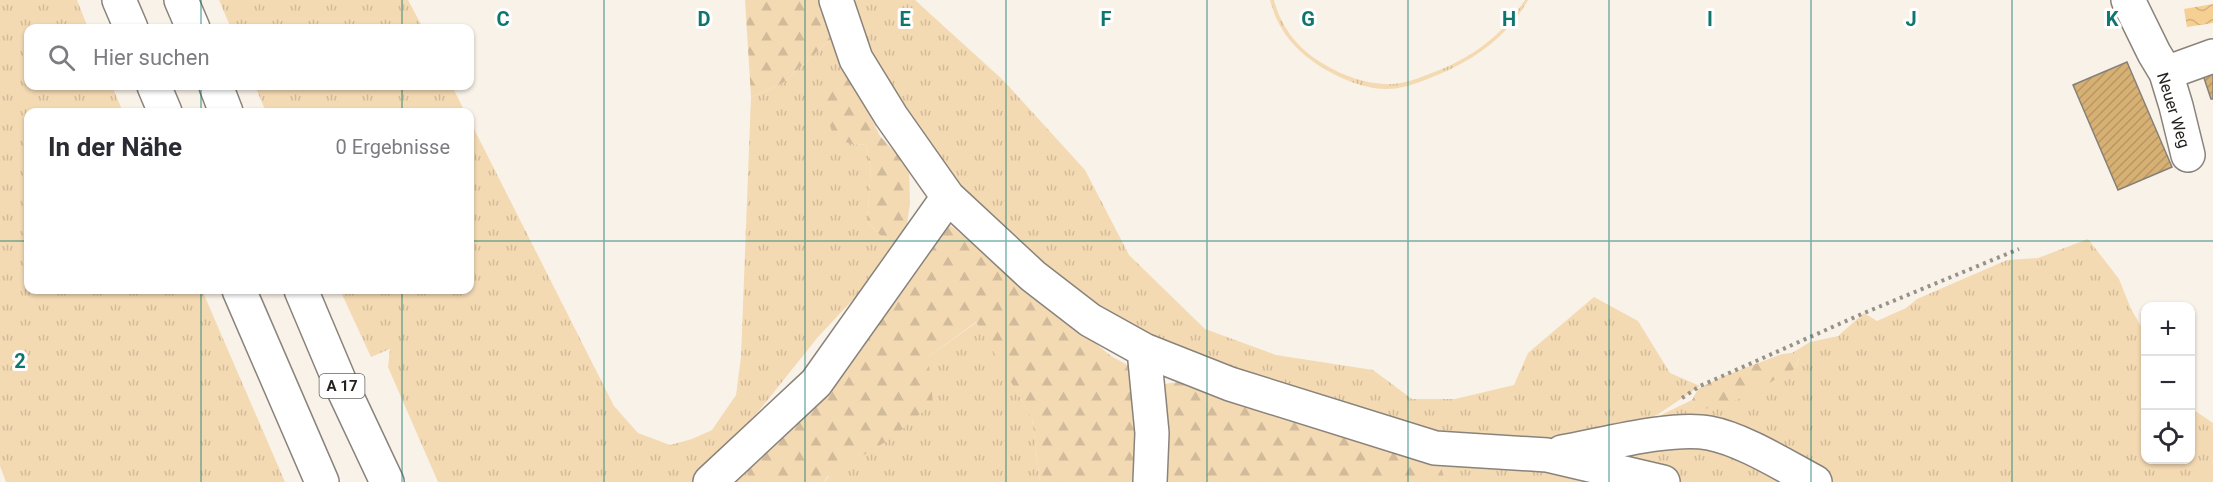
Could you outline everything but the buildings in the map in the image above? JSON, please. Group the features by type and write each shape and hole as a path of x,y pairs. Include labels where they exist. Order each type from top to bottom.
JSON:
{"main road":[{"path":"119,0 129,24"},
{"path":"182,0 191,24"},
{"path":"836,0 856,59 891,116 948,197 1041,282 1090,320 1144,350 1230,384 1435,448 1547,455 1663,482"},
{"name":"Neuer Weg","path":"2128,0 2166,73 2188,155"},
{"path":"2166,73 2213,56"},
{"path":"156,90 163,108"},
{"path":"218,90 224,108"},
{"path":"710,482 816,383 948,197"},
{"path":"241,294 322,482"},
{"name":"A 17","path":"302,294 387,482"},
{"path":"1144,350 1152,433 1150,482"},
{"path":"1547,455 1669,433 1709,433 1752,448 1815,482"}],"path":[{"path":"1672,404 1700,386 1776,352 2019,249"}],"green space":[{"path":"0,0 77,0 86,24 24,24 24,90 114,90 121,108 24,108 24,294 204,294 285,482 6,482 0,466"},
{"path":"219,0 408,0 421,24 229,24"},
{"path":"745,0 818,0 831,39 783,83 751,97"},
{"path":"848,0 915,0 1004,81 1085,170 1129,255 1205,329 1276,355 1373,370 1412,399 1455,399 1514,385 1528,353 1594,297 1638,321 1670,373 1700,386 1657,415 1623,427 1554,444 1443,438 1232,375 1119,321 1049,274 970,196 914,129 867,48"},
{"path":"1270,0 1274,0 1277,11 1293,39 1308,54 1334,70 1355,78 1389,84 1419,78 1468,56 1505,26 1525,0 1528,0 1498,38 1473,57 1445,72 1419,82 1386,89 1369,87 1344,79 1312,61 1289,39 1273,11"},
{"path":"831,39 844,63 852,144 866,145 871,169 867,222 891,242 891,259 818,337 714,467 746,464 749,482 438,482 388,367 390,349 371,357 342,294 474,294 474,129 614,406 638,433 670,445 712,430 736,395 741,357 751,97 783,83"},
{"path":"844,63 880,136 909,168 910,204 904,245 891,259 891,242 867,222 871,169 866,145 836,139 821,105"},
{"path":"257,90 454,90 463,108 264,108"},
{"path":"950,225 1111,356 1140,372 1136,482 1040,482 1032,418 976,322 928,357 933,403 892,438 827,477 824,482 749,482 746,465 903,284"},
{"path":"2088,239 2119,279 2131,309 2141,326 2141,464 2195,464 2195,411 2213,423 2213,482 1825,482 1649,428 1663,414 1692,400 1694,409 1795,369 1799,358 1792,353 1810,342 1838,336 1864,313 1877,321 1906,308 1917,299 2007,260 2038,258"},
{"path":"977,322 1032,418 1040,482 824,482 928,357"},
{"path":"1792,353 1799,357 1795,369 1734,401 1694,409 1692,400 1698,389 1721,377 1782,354"},
{"path":"1184,381 1437,456 1446,482 1159,482 1165,384"},
{"path":"1669,433 1815,482 1446,482 1437,456"}],"water":[{"path":"2213,4 2213,23 2187,27 2184,9"}]}
